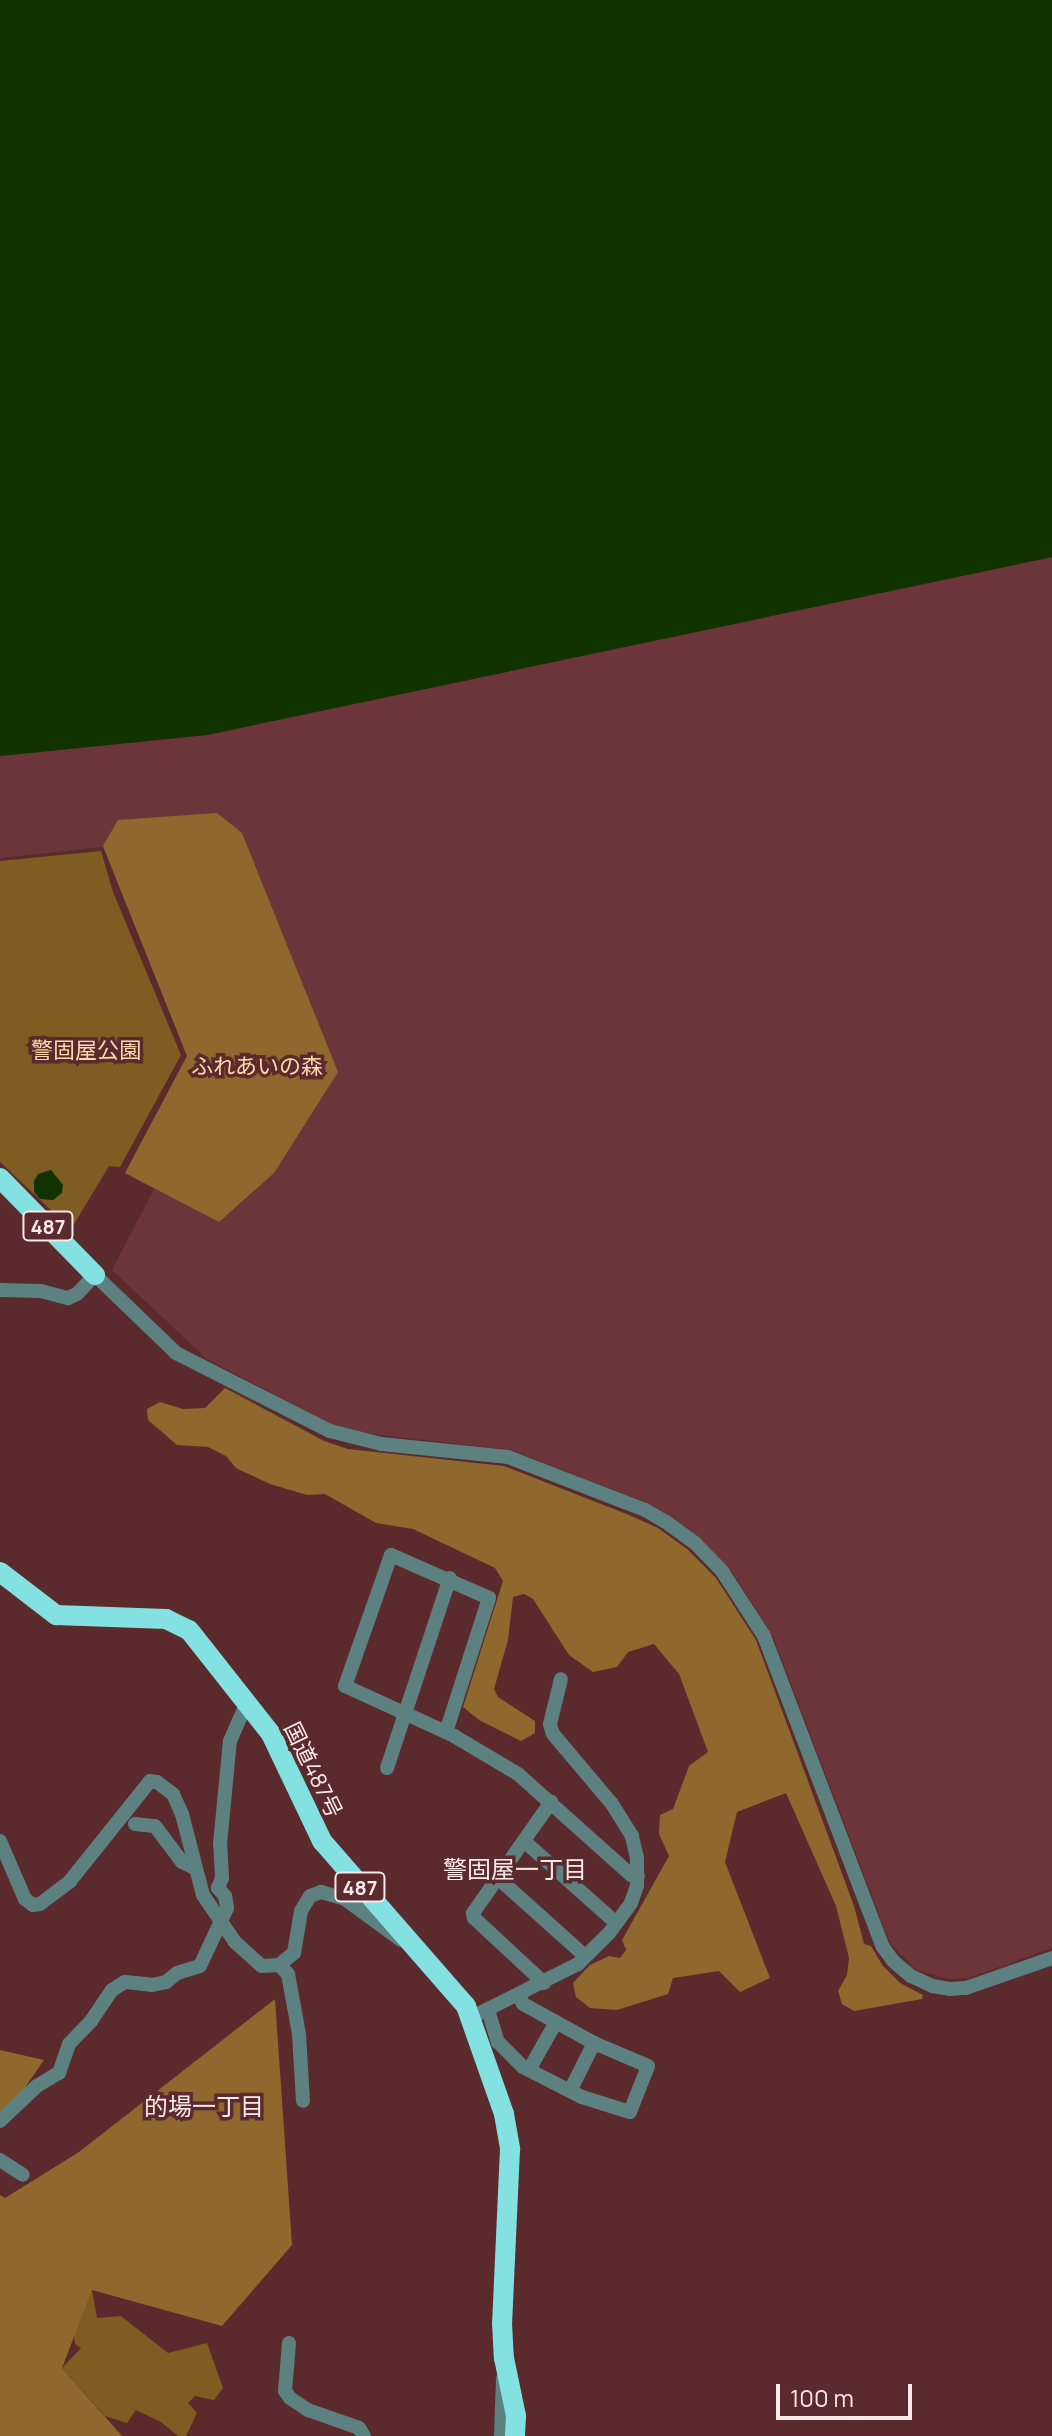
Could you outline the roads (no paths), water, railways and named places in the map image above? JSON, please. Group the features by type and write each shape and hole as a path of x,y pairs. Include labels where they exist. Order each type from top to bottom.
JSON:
{"highway":[{"name":"487","path":"0,1178 95,1275"},
{"name":"国道487号","path":"0,1572 56,1615 177,1623 199,1640 271,1734 322,1841 414,1948 480,2013 510,2149 502,2323 504,2358 516,2416 515,2436"}],"street":[{"path":"0,1290 41,1291 68,1298 77,1294 95,1275 176,1353 330,1431 381,1444 508,1457 645,1510 666,1522 696,1544 722,1571 764,1636 883,1947 893,1961 911,1976 932,1986 950,1989 966,1988 1052,1958"},
{"path":"446,1732 489,1598 401,1556 391,1555 345,1686 446,1732 518,1774 631,1875 638,1876"},
{"path":"401,1556 405,1564 437,1580 438,1588 410,1672 416,1677"},
{"path":"387,1768 450,1578"},
{"path":"519,1995 523,2004 594,2043 648,2066 630,2112 570,2091 529,2070 508,2056 480,2013 544,1983 585,1956 631,1903 638,1876 632,1836 612,1804 553,1734 550,1724 561,1679"},
{"path":"0,2121 37,2086 59,2073 69,2044 112,1990 125,1982 143,1985 166,1982 177,1973 200,1966 227,1908 225,1896 218,1888 222,1878 220,1844 230,1741 247,1702"},
{"path":"0,1841 25,1899 33,1905 40,1904 70,1881 150,1781 173,1794 203,1895 220,1924 262,1966 279,1965 294,1953 303,1906 310,1896 321,1892 345,1899 414,1948"},
{"path":"544,1983 474,1918 473,1913 551,1802"},
{"path":"135,1824 155,1826 182,1862 195,1868"},
{"path":"524,1841 616,1923"},
{"path":"498,1878 585,1956"},
{"path":"279,1965 288,1974 299,2034 303,2101"},
{"path":"529,2070 556,2022"},
{"path":"570,2091 594,2043"},
{"path":"0,2160 23,2175"},
{"path":"289,2343 285,2391 290,2398 308,2410 359,2428 364,2436"},
{"path":"501,2436 504,2358"}],"district":[{"name":"警固屋一丁目","path":"515,1869"},
{"name":"的場一丁目","path":"204,2106"}],"park label":[{"name":"警固屋公園","path":"86,1051"},
{"name":"ふれあいの森","path":"257,1067"}]}
